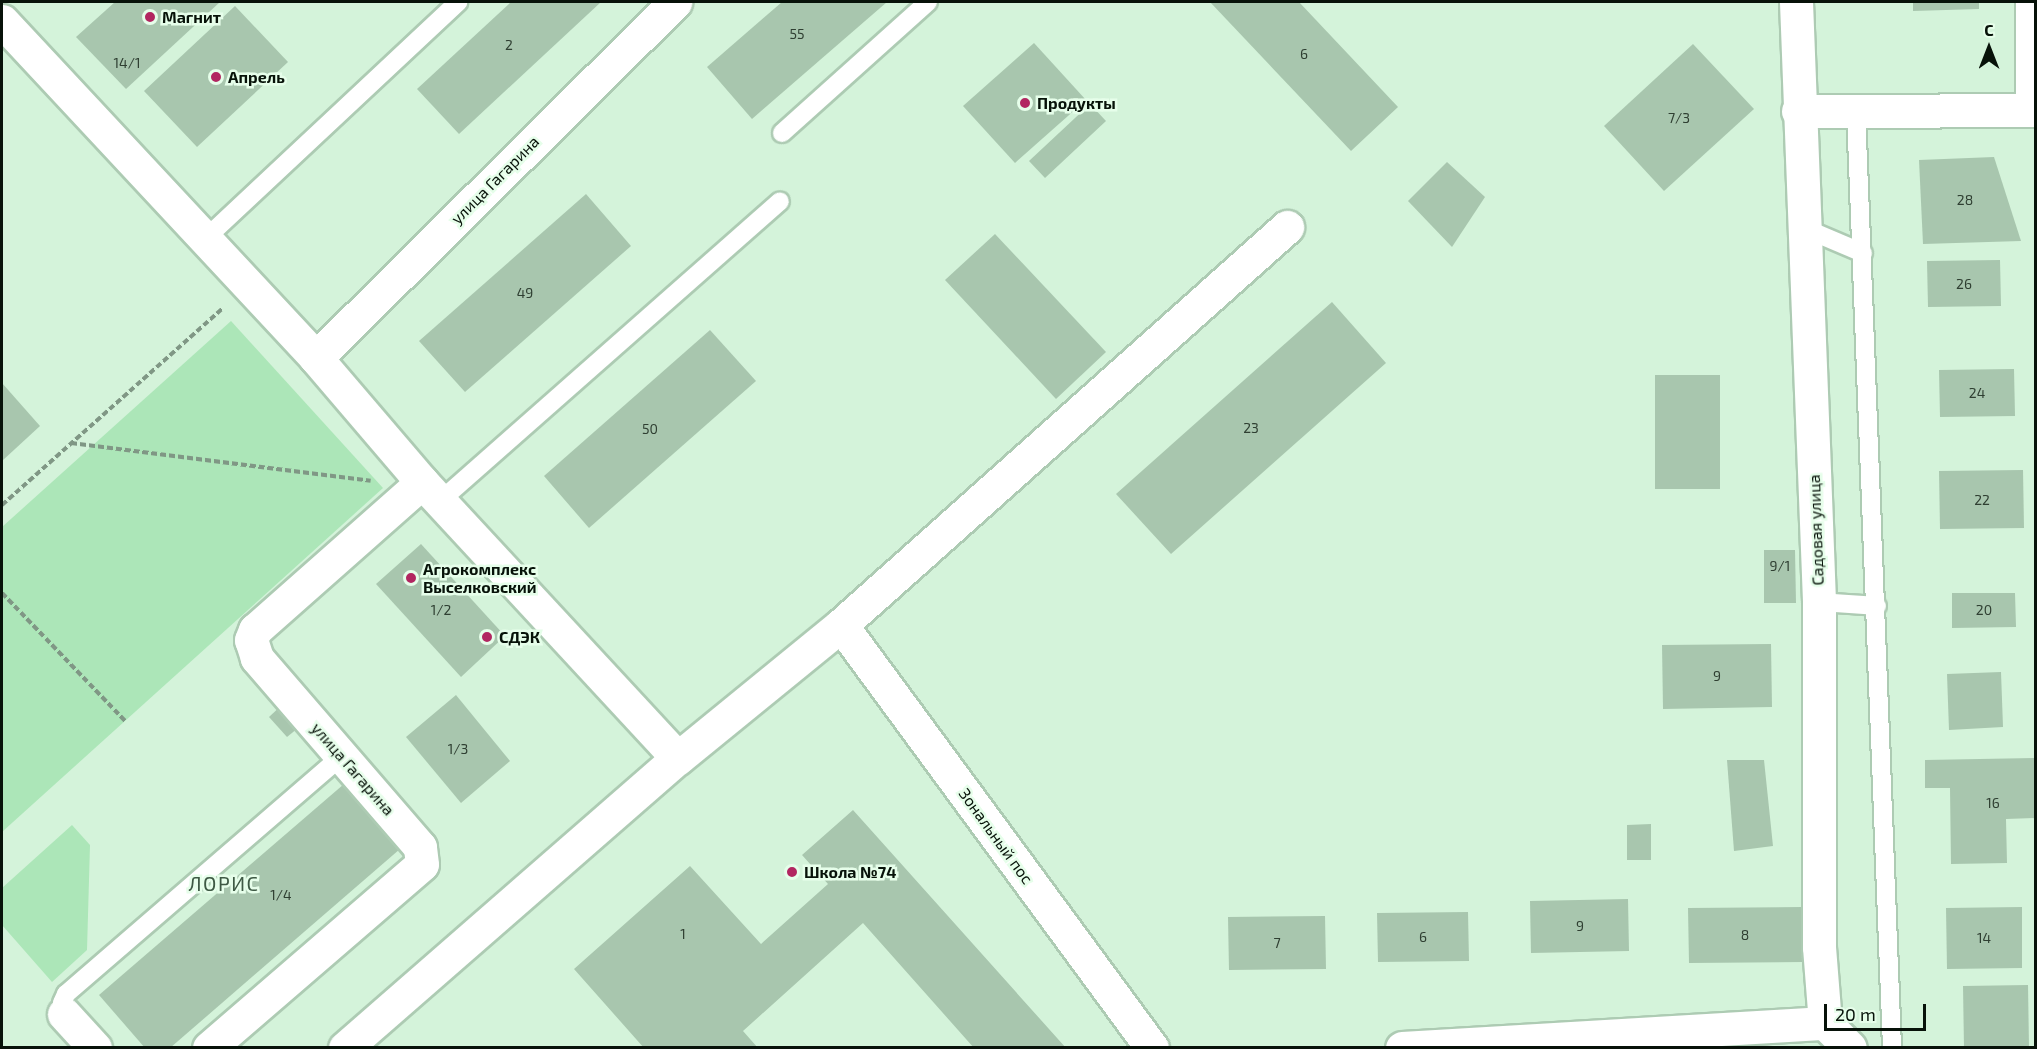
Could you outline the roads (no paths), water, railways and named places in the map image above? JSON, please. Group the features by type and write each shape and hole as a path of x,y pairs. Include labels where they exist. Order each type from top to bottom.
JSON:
{"street":[{"name":"улица Гагарина","path":"316,358 675,2"},
{"name":"Садовая улица","path":"1796,2 1798,111 1819,602 1819,947 1825,1023"},
{"path":"2,21 316,358 423,493 678,758"},
{"path":"1798,111 2030,110"},
{"path":"345,1047 678,758 840,625 1287,227"},
{"name":"улица Гагарина","path":"209,1047 422,864 420,847 257,658 251,640 255,630 423,493"},
{"name":"Зональный пос","path":"840,625 1152,1047"},
{"path":"64,1014 95,1047"},
{"path":"1402,1047 1825,1023 1850,1047"}],"lane":[{"path":"205,239 458,2"},
{"path":"783,133 928,2"},
{"path":"2025,2 2030,110"},
{"path":"1856,111 1877,606 1892,1047"},
{"path":"423,493 780,201"},
{"path":"1804,228 1863,254"},
{"path":"1819,602 1877,606"},
{"path":"64,1014 62,1003 66,994 342,756"}],"place":[{"name":"Магнит","path":"150,17"},
{"name":"Апрель","path":"216,77"},
{"name":"Продукты","path":"1025,103"},
{"name":"Агрокомплекс Выселковский","path":"411,578"},
{"name":"СДЭК","path":"487,637"},
{"name":"Школа №74","path":"792,872"}],"district":[{"name":"ЛОРИС","path":"224,883"}]}
